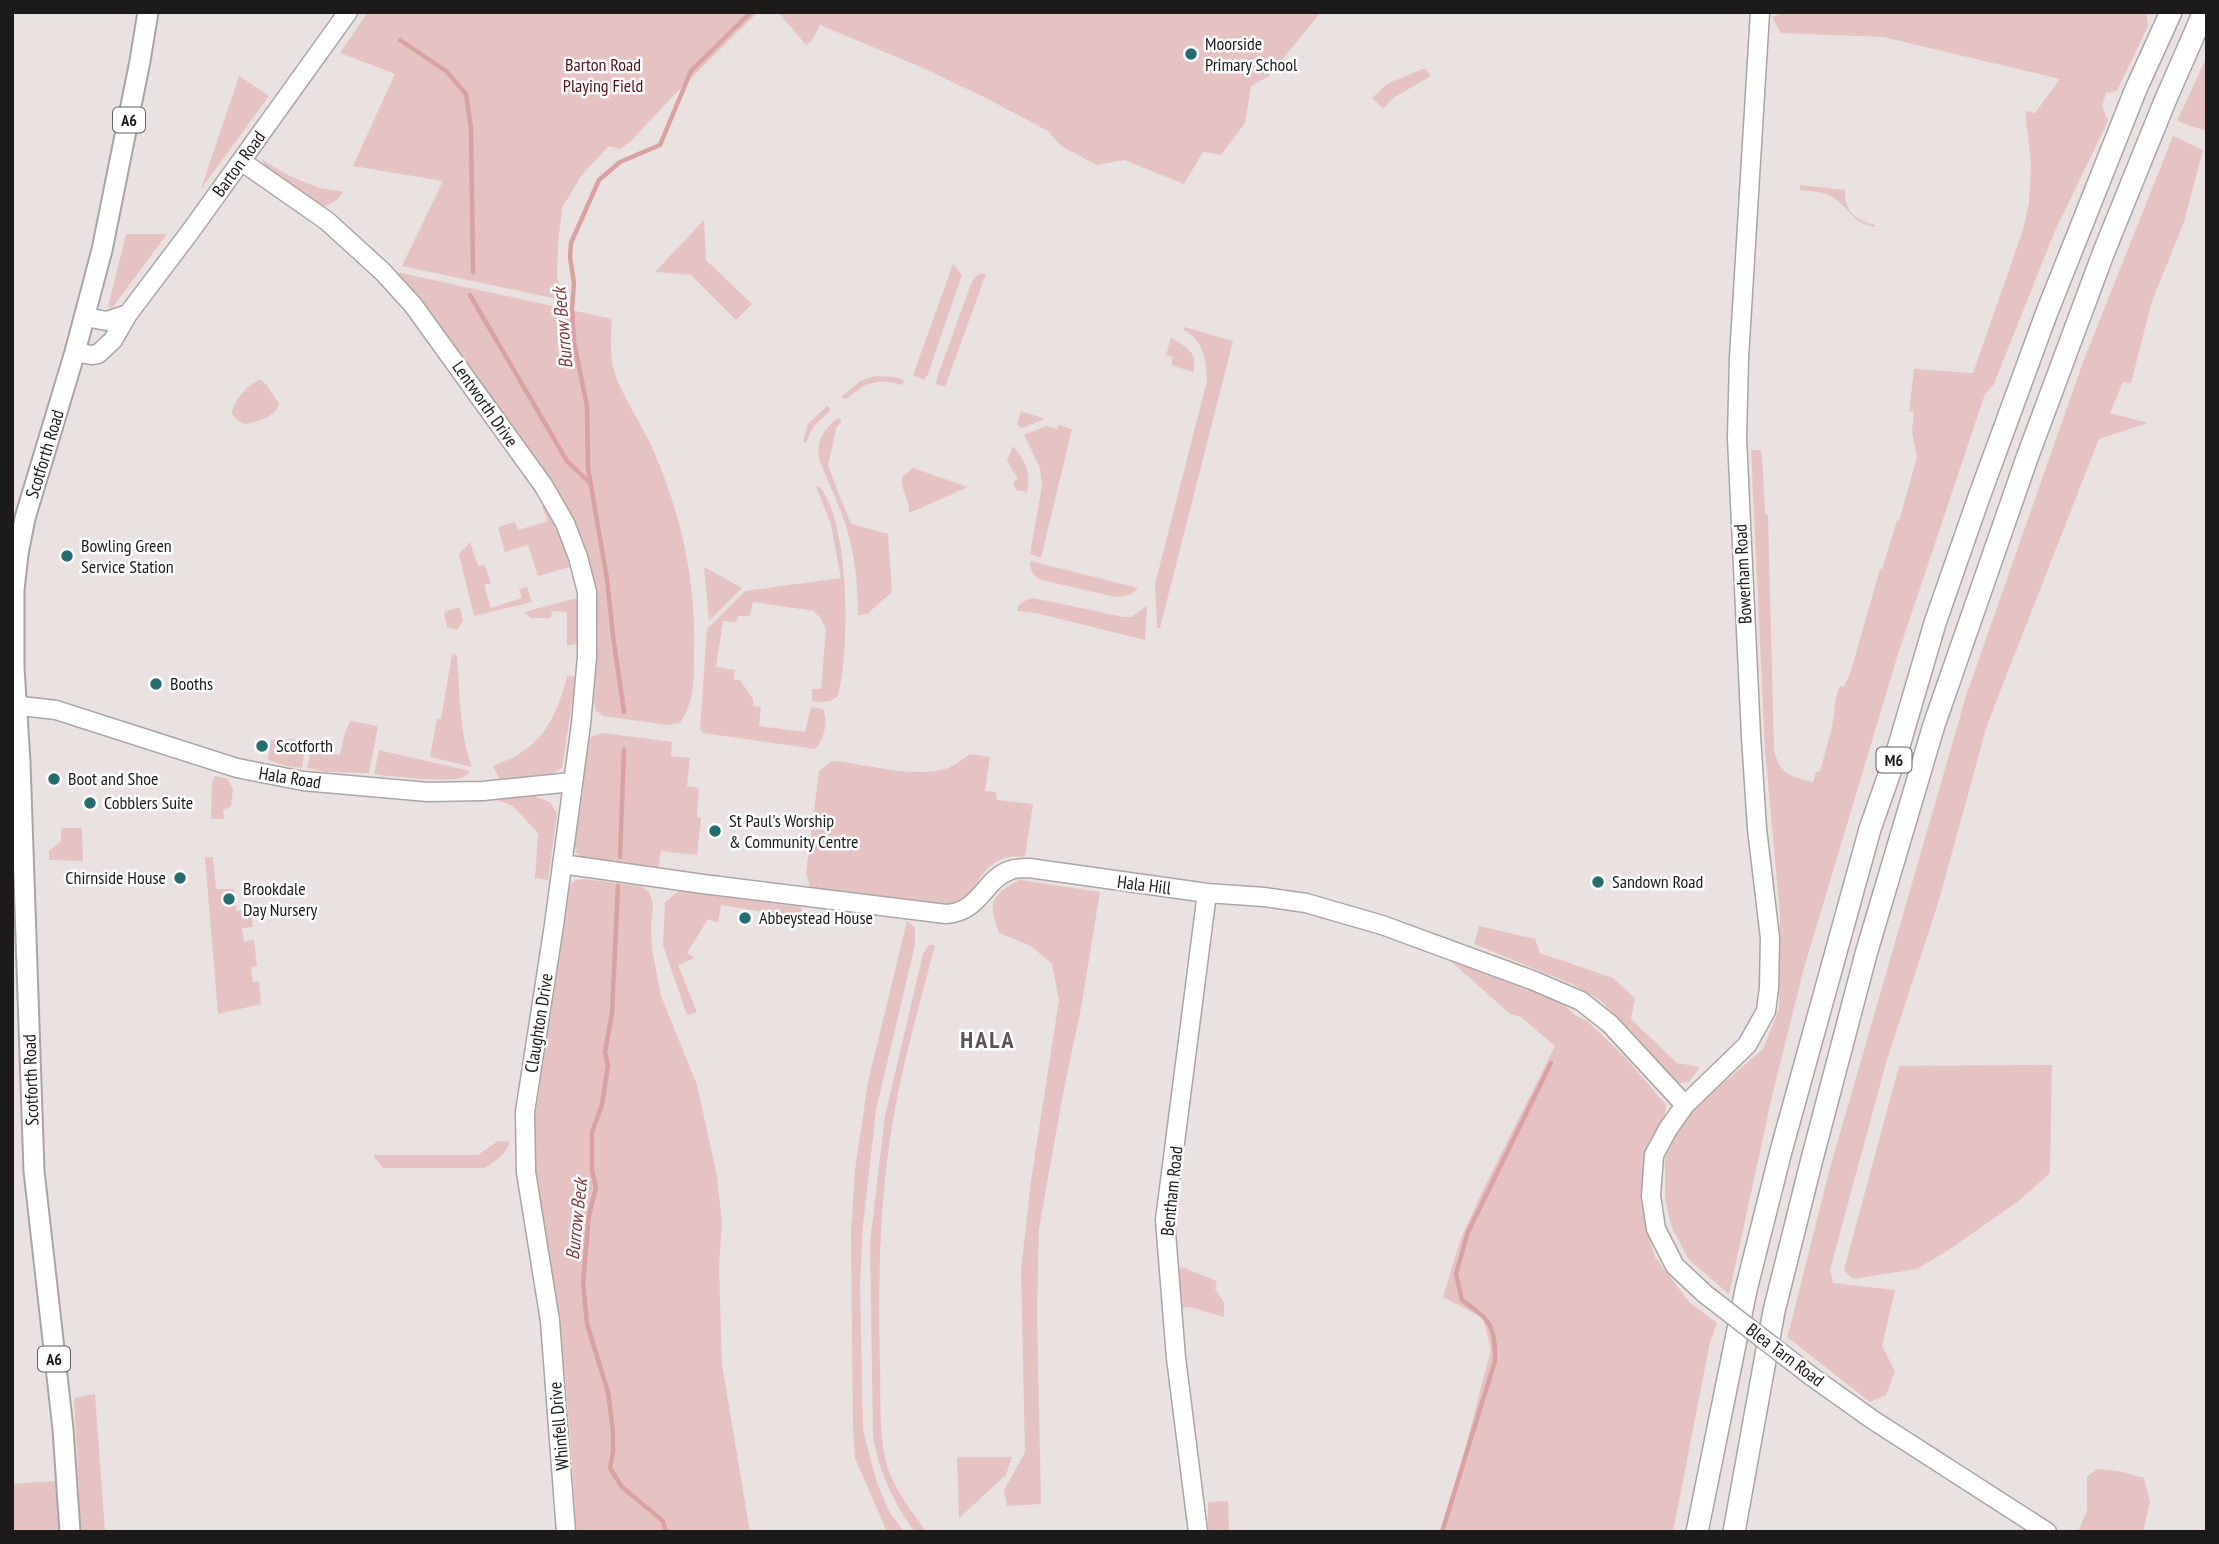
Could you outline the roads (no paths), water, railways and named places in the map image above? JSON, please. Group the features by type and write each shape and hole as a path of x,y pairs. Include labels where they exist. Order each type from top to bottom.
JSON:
{"highway":[{"name":"M6","path":"1697,1532 1746,1290 1870,829 1898,749 1935,623 2020,386 2131,102 2171,12"},
{"name":"M6","path":"1734,1532 1774,1311 1866,954 1934,725 2027,458 2098,267 2204,12"}],"main road":[{"name":"Scotforth Road","path":"70,1532 63,1429 34,1171 23,834 14,705 14,590 25,519 85,317 108,227 148,12"}],"street":[{"name":"Barton Road","path":"75,352 91,355 104,350 118,333 128,314 348,12"},
{"name":"Bowerham Road","path":"1685,1105 1747,1045 1766,1011 1769,988 1770,938 1751,736 1737,438 1739,358 1760,12"},
{"name":"Lentworth Drive","path":"241,161 327,222 383,272 433,331 543,485 565,523 587,592 589,626 581,724"},
{"path":"85,317 107,321 128,314"},
{"name":"Hala Road","path":"14,705 57,710 237,768 300,780 428,792 483,791 572,782"},
{"name":"Claughton Drive","path":"550,1321 526,1172 525,1112 581,724"},
{"name":"Hala Hill","path":"562,864 690,883 946,914 956,914 972,906 1009,870 1029,868 1207,893 1306,903 1436,944 1581,1001 1610,1024 1685,1105"},
{"name":"Bentham Road","path":"1198,1532 1176,1358 1166,1220 1207,893"},
{"name":"Blea Tarn Road","path":"1685,1105 1654,1155 1651,1196 1656,1229 1675,1266 1705,1294 1811,1376 1873,1420 2047,1532"},
{"name":"Whinfell Drive","path":"550,1321 566,1532"}],"waterway":[{"name":"Burrow Beck","path":"624,712 607,579 588,468 587,406 574,342 571,243 599,180 620,162 660,145 691,71 751,12"},
{"path":"400,40 446,71 466,94 471,128 473,272"},
{"path":"470,295 567,461 591,484"},
{"name":"Burrow Beck","path":"620,857 624,750"},
{"name":"Burrow Beck","path":"618,886 612,1013 605,1052 608,1065 602,1105 592,1132 592,1170 596,1188 589,1215 583,1283 587,1324 608,1392 613,1432 610,1468 622,1487 663,1521 666,1532"},
{"path":"1442,1532 1495,1361 1494,1339 1489,1324 1462,1300 1456,1274 1468,1232 1551,1063"}],"place":[{"name":"Moorside Primary School","path":"1191,54"},
{"name":"Bowling Green Service Station","path":"67,556"},
{"name":"Booths","path":"156,684"},
{"name":"Scotforth","path":"262,746"},
{"name":"Boot and Shoe","path":"54,779"},
{"name":"Cobblers Suite","path":"90,803"},
{"name":"St Paul's Worship & Community Centre","path":"715,831"},
{"name":"Chirnside House","path":"180,878"},
{"name":"Sandown Road","path":"1598,882"},
{"name":"Brookdale Day Nursery","path":"229,899"},
{"name":"Abbeystead House","path":"745,918"}],"district":[{"name":"HALA","path":"988,1040"}],"park label":[{"name":"Barton Road Playing Field","path":"603,75"}]}
